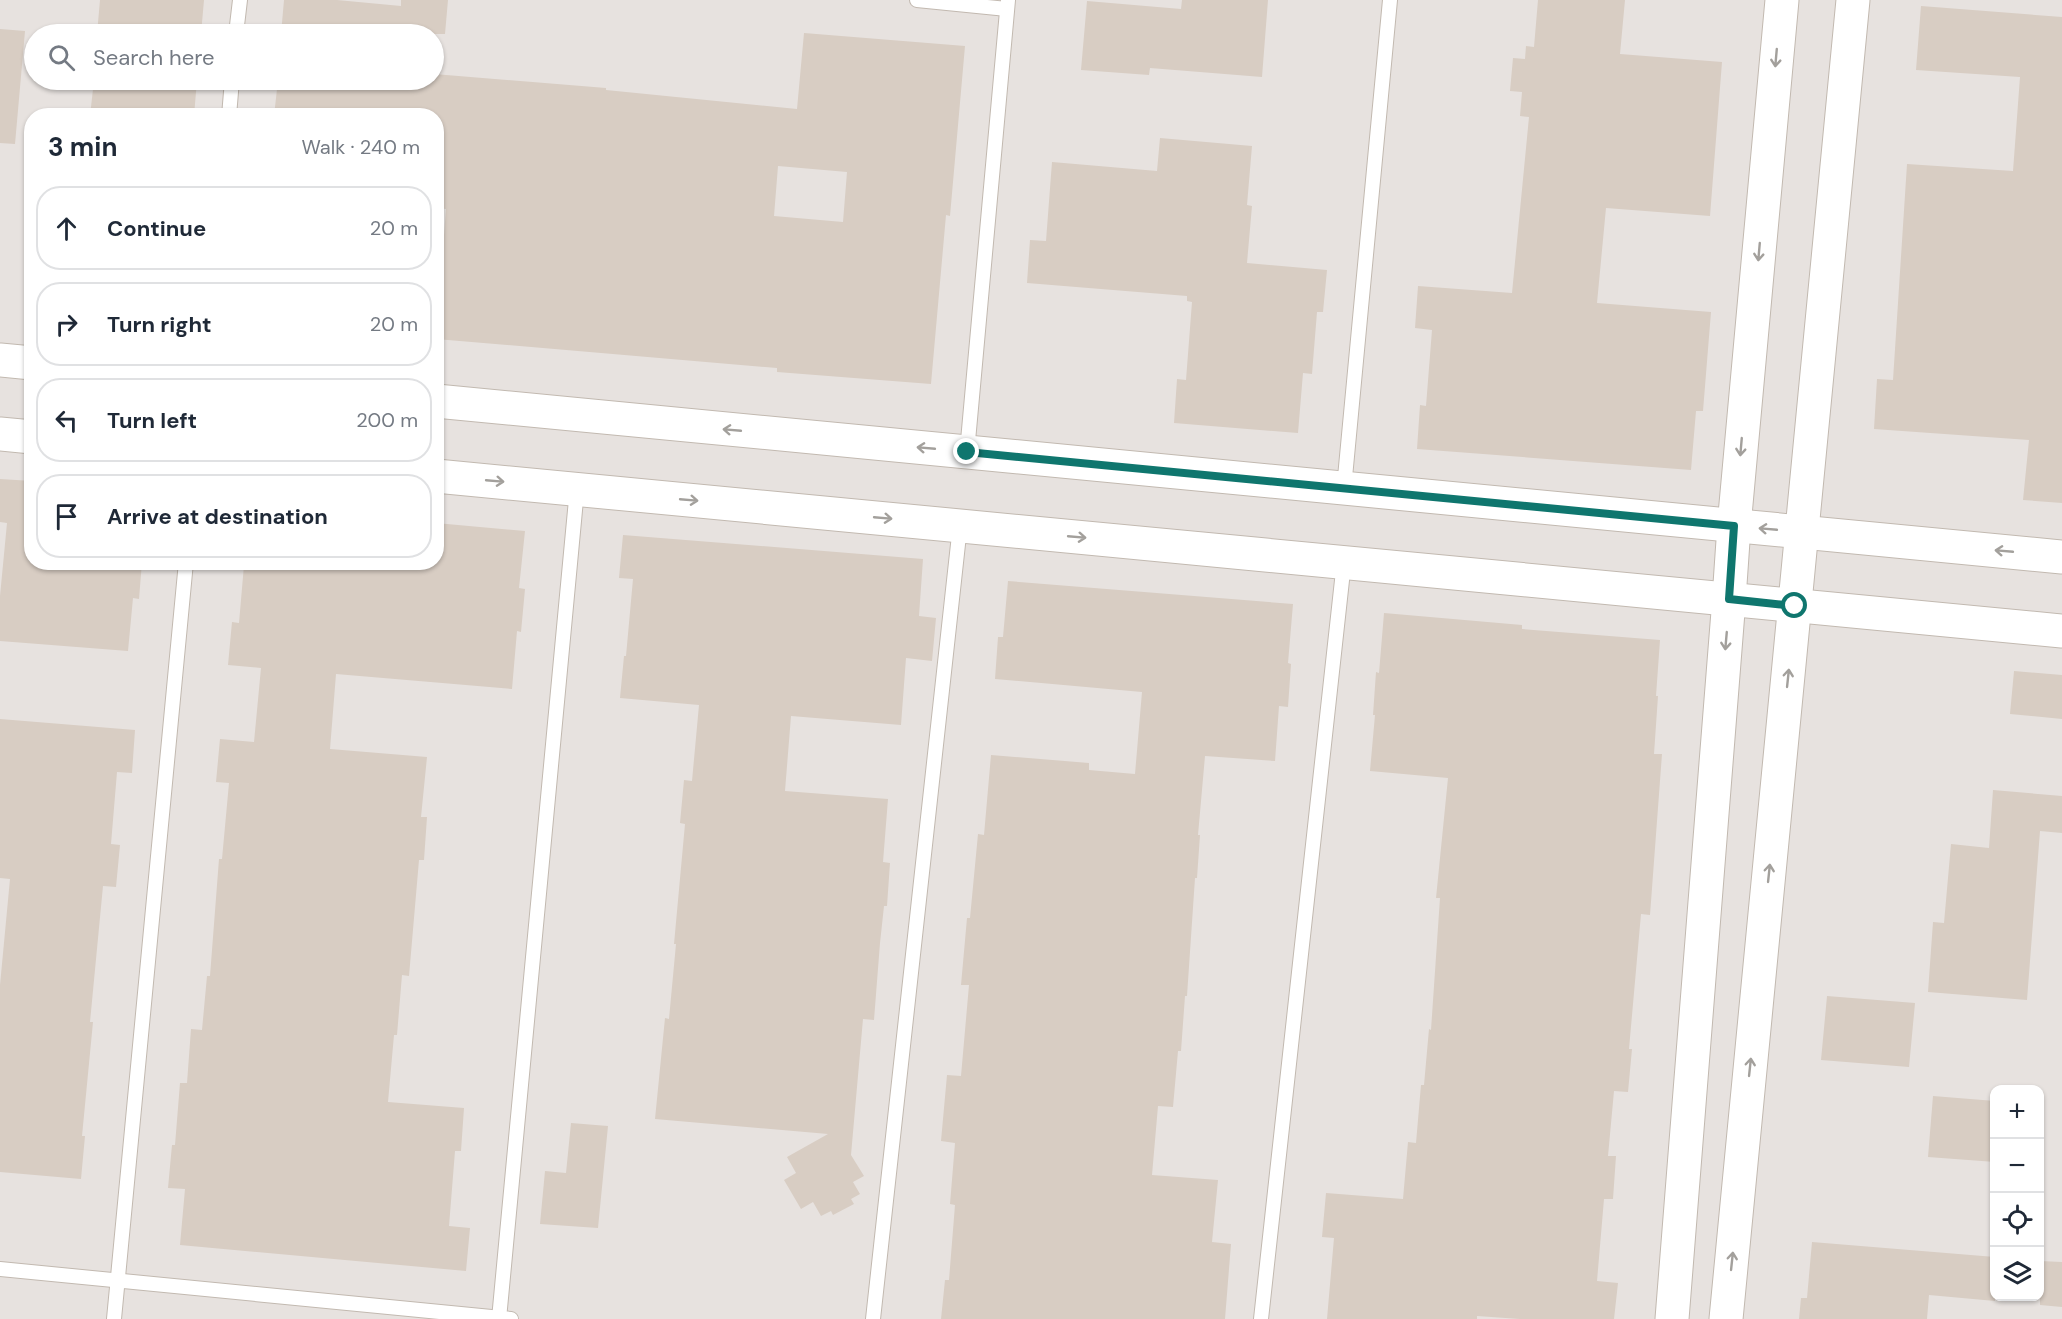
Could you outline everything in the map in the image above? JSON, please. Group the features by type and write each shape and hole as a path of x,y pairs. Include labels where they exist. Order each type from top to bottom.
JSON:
{"street":[{"path":"1672,1319 1734,526 1782,0"},
{"path":"1726,1319 1853,0"},
{"path":"0,360 24,362"},
{"path":"444,402 2062,557"},
{"path":"0,434 24,436"},
{"path":"444,477 2062,631"}],"lane":[{"path":"237,24 240,0"},
{"path":"917,0 1008,4 967,452"},
{"path":"1344,488 1390,0"},
{"path":"230,108 231,90"},
{"path":"0,1269 503,1319 577,489"},
{"path":"873,1319 960,526"},
{"path":"1261,1319 1344,562"},
{"path":"114,1319 185,570"}],"shaded area":[{"path":"0,0 2062,0 2062,1319 0,1319"}],"building":[{"path":"100,0 204,0 202,24 98,24"},
{"path":"284,0 337,0 401,6 401,0 448,0 445,34 444,24 282,24"},
{"path":"1182,0 1268,0 1262,77 1150,68 1149,75 1081,70 1087,1 1181,9"},
{"path":"1538,0 1625,0 1620,54 1722,62 1710,216 1606,208 1597,303 1711,312 1703,411 1696,411 1691,470 1417,449 1420,405 1426,406 1432,330 1415,328 1418,286 1512,293 1529,117 1520,116 1522,92 1510,91 1513,58 1525,59 1526,46 1534,47"},
{"path":"1921,6 2062,17 2062,503 2023,500 2029,440 1874,429 1877,379 1893,380 1907,164 2013,171 2020,77 1916,70"},
{"path":"0,29 24,31 15,144 0,143"},
{"path":"804,33 965,46 950,216 946,215 931,384 777,372 777,368 444,340 446,209 444,209 444,108 275,108 277,90 444,90 444,75 606,88 606,90 797,109","holes":["778,166 847,172 843,222 774,216"]},
{"path":"93,90 196,90 195,108 91,108"},
{"path":"1160,138 1252,146 1247,205 1252,206 1247,263 1327,270 1323,312 1317,312 1312,374 1303,373 1298,433 1174,423 1177,379 1186,380 1192,302 1187,301 1187,296 1027,283 1030,240 1046,241 1052,162 1157,171"},
{"path":"0,479 24,480 24,570 141,570 139,599 133,598 128,651 0,641 0,596 7,523 0,522"},
{"path":"444,524 525,531 519,588 525,589 521,632 517,631 512,689 336,674 330,749 427,757 421,817 427,817 424,860 419,860 409,976 402,975 388,1102 464,1108 461,1151 455,1151 449,1226 470,1228 466,1271 180,1245 185,1189 168,1188 172,1145 175,1145 180,1083 187,1083 191,1029 202,1030 207,976 210,976 219,859 222,859 229,783 216,782 220,739 254,742 261,668 228,665 232,622 239,623 244,570 444,570"},
{"path":"623,535 923,559 919,616 936,618 932,661 906,658 901,725 791,716 785,791 888,799 883,862 890,863 887,906 884,906 874,1020 863,1019 851,1155 864,1176 853,1182 860,1194 851,1199 854,1204 833,1215 831,1211 821,1216 813,1202 801,1209 784,1180 796,1173 787,1157 828,1134 655,1119 665,1018 669,1019 676,944 674,944 685,824 680,823 684,780 692,781 699,705 620,698 633,579 619,578"},
{"path":"1008,581 1293,604 1288,663 1291,664 1288,707 1279,706 1275,761 1205,756 1198,835 1200,835 1197,878 1195,878 1181,1051 1178,1051 1173,1107 1158,1106 1152,1175 1218,1180 1212,1242 1231,1244 1225,1319 941,1319 945,1280 949,1280 955,1205 950,1204 955,1143 941,1141 947,1075 961,1076 969,985 961,985 967,918 970,918 978,834 984,835 991,755 1089,763 1089,770 1135,774 1142,692 995,679 998,637 1003,637"},
{"path":"1384,613 1522,625 1522,629 1660,640 1654,754 1662,754 1650,915 1641,914 1629,1049 1632,1049 1628,1092 1614,1091 1608,1156 1616,1156 1613,1199 1604,1199 1597,1281 1618,1283 1614,1319 1520,1319 1477,1316 1477,1319 1327,1319 1334,1238 1322,1237 1326,1193 1403,1199 1408,1142 1416,1143 1421,1085 1424,1085 1429,1029 1431,1030 1440,898 1436,898 1448,778 1370,771 1376,672 1379,673"},
{"path":"2014,671 2062,675 2062,719 2010,714"},
{"path":"0,719 135,730 132,773 117,772 111,844 120,845 116,887 103,886 90,1022 93,1022 82,1136 85,1136 81,1179 0,1172 0,985 10,879 0,878"},
{"path":"1993,790 2062,796 2062,833 2040,831 2027,1000 1928,992 1933,922 1944,923 1951,844 1989,848"},
{"path":"1827,996 1915,1003 1909,1067 1821,1060"},
{"path":"1933,1096 1990,1101 1990,1162 1928,1157"},
{"path":"571,1123 608,1126 598,1228 540,1224 545,1171 566,1173"},
{"path":"1812,1242 1990,1257 1990,1301 1929,1295 1927,1319 1799,1319 1801,1298 1807,1298"},
{"path":"2044,1261 2062,1262 2062,1307 2040,1305 2040,1301 2044,1301"}],"route":[{"path":"967,452 1734,526 1729,599 1795,606"}]}
